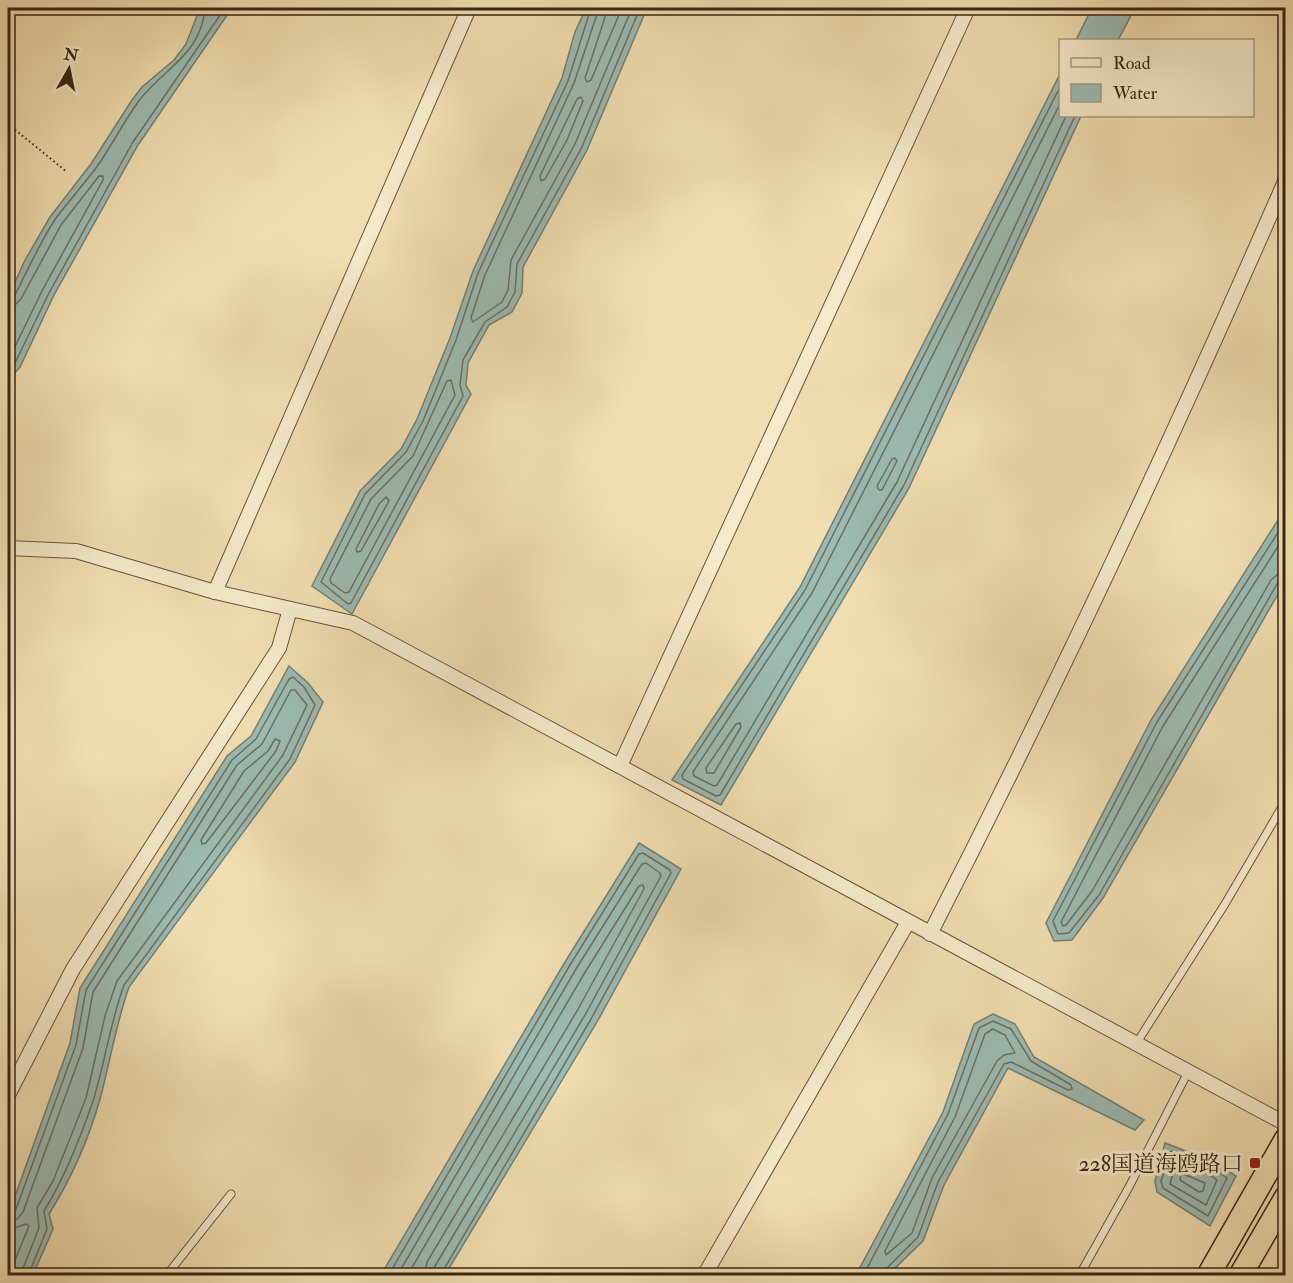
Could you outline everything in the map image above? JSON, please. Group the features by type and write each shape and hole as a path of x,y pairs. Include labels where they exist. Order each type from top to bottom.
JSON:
{"highway":[{"path":"1208,1275 1286,1139"},
{"path":"1240,1275 1286,1197"}],"street":[{"path":"215,592 469,8"},
{"path":"620,766 968,8"},
{"path":"930,934 988,820 1201,375 1286,179"},
{"path":"8,548 76,551 215,592 353,622 1286,1124"},
{"path":"8,1095 73,969 279,648 290,609"},
{"path":"704,1275 908,922"}],"lane":[{"path":"1136,1044 1225,904 1286,800"},
{"path":"1078,1275 1129,1187 1188,1072"},
{"path":"166,1275 231,1194"}],"path":[{"path":"8,124 67,172"}],"water":[{"path":"200,8 232,8 138,145 54,295 20,367 8,381 8,298 24,262 50,217 91,164 132,100 142,87 174,60 186,44"},
{"path":"586,8 647,8 587,150 523,267 522,293 512,312 489,325 468,363 466,385 471,394 352,614 312,586 360,491 401,449 417,419 450,338 473,271 562,78 575,32"},
{"path":"1092,8 1135,8 1119,39 1076,39"},
{"path":"1059,76 1059,117 1081,117 909,488 721,805 672,780 800,587"},
{"path":"1285,509 1285,582 1103,898 1072,940 1054,941 1046,923 1151,720"},
{"path":"289,666 308,683 323,702 295,762 129,987 100,1099 90,1128 72,1173 49,1214 53,1229 33,1275 8,1275 8,1216 70,1043 80,988 227,756 251,736"},
{"path":"639,843 681,869 597,1022 445,1275 381,1275 565,962"},
{"path":"993,1014 1015,1024 1034,1057 1144,1120 1135,1130 1008,1068 944,1185 923,1241 888,1275 856,1275 943,1112 974,1024"},
{"path":"1165,1143 1212,1161 1236,1176 1210,1226 1157,1192 1155,1181"}],"place":[{"name":"228国道海鸥路口","path":"1255,1163"}]}
